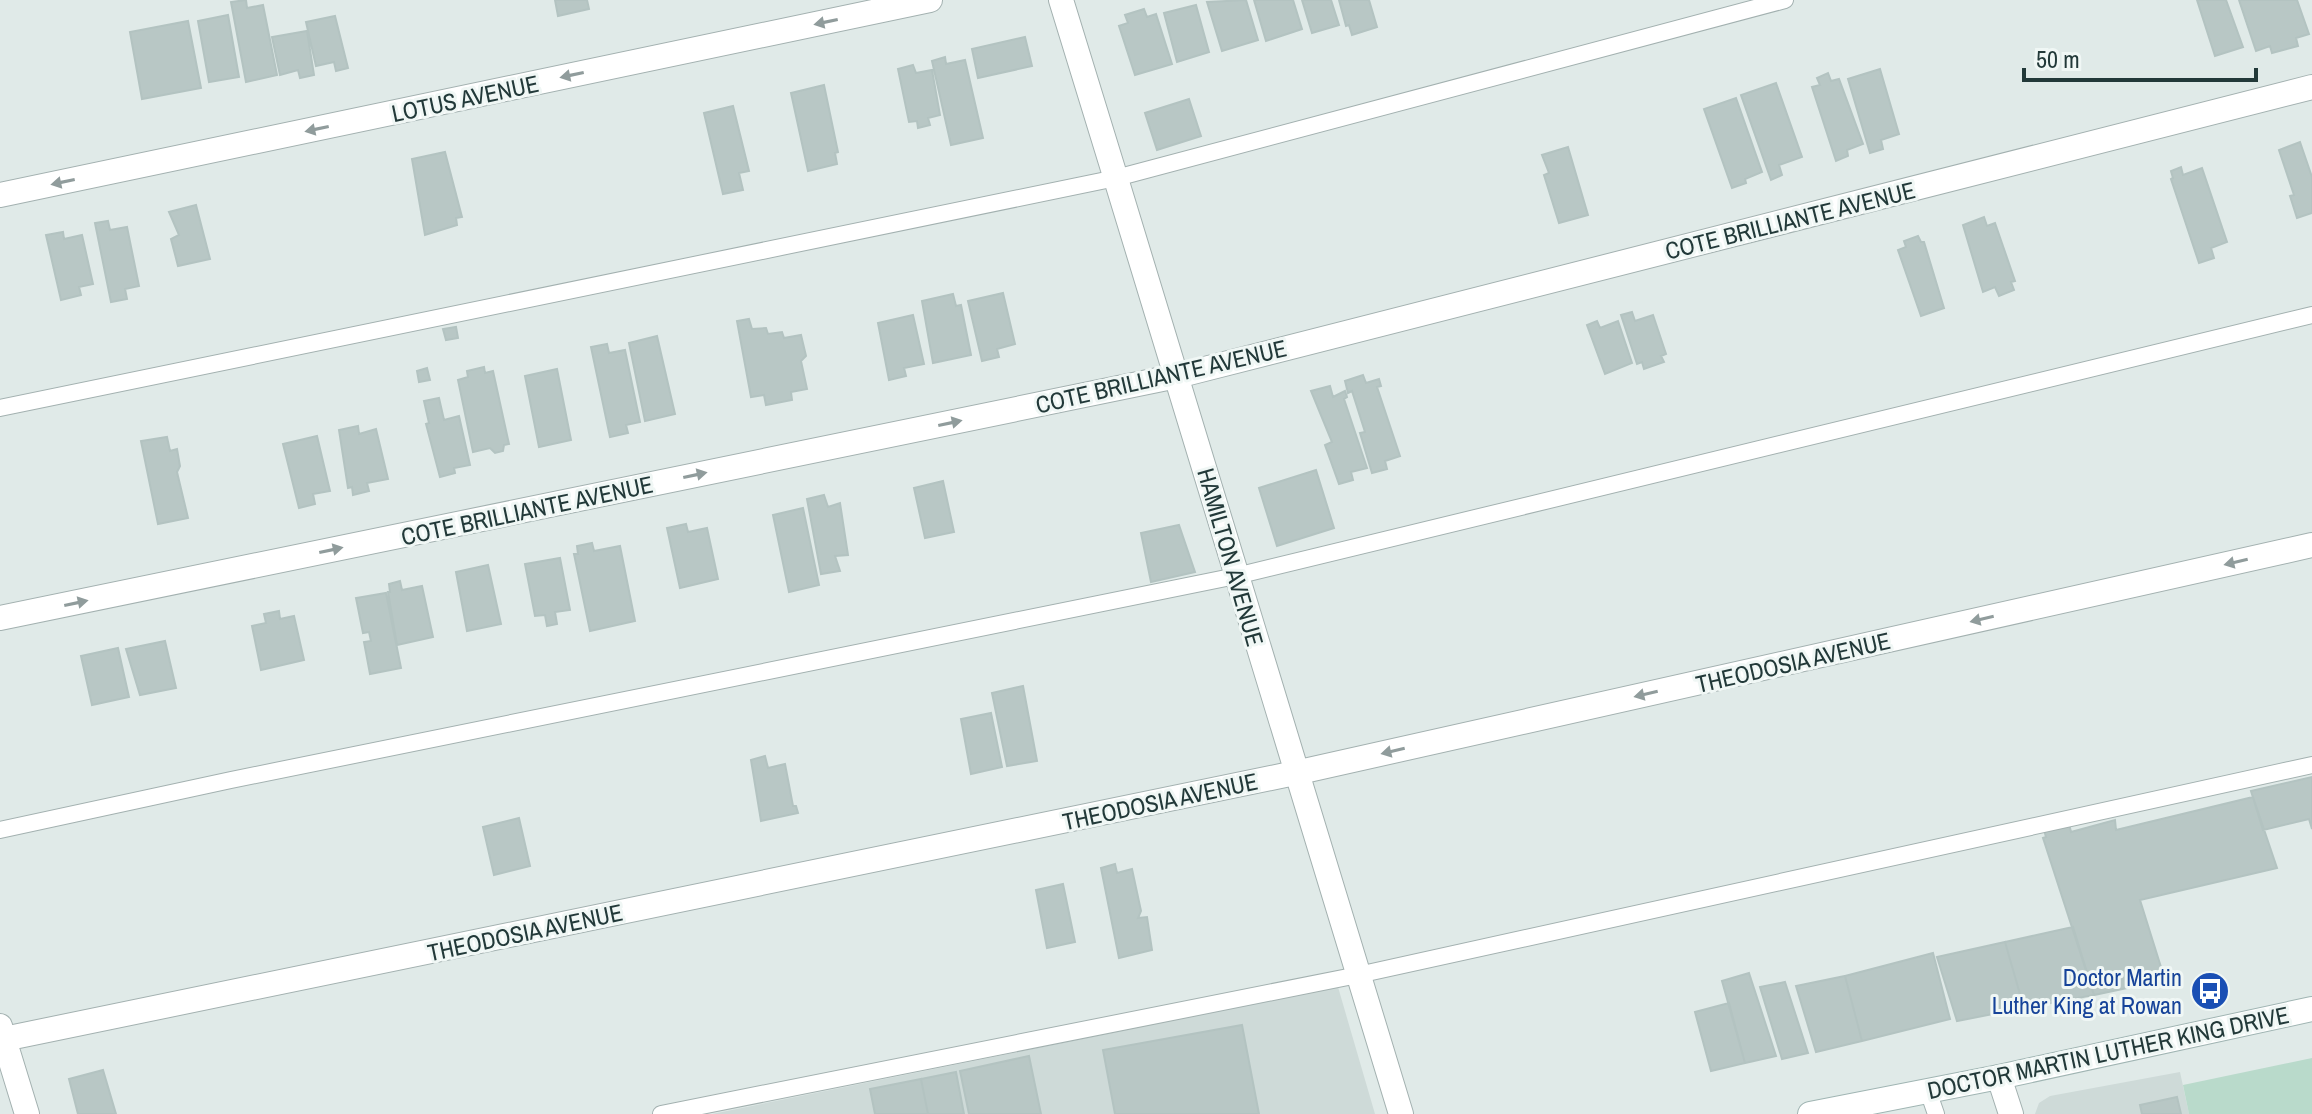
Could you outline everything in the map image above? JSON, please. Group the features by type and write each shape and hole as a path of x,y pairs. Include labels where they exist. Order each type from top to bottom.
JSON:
{"street":[{"name":"LOTUS AVENUE","path":"0,195 930,0"},
{"name":"HAMILTON AVENUE","path":"1061,0 1401,1114"},
{"name":"COTE BRILLIANTE AVENUE","path":"0,618 1177,376 2312,87"},
{"name":"THEODOSIA AVENUE","path":"3,1045 1295,773 2312,545"},
{"name":"DOCTOR MARTIN LUTHER KING DRIVE","path":"1810,1114 1932,1102 1999,1077 2312,1009"},
{"path":"3,1045 27,1114"},
{"path":"1999,1077 2011,1114"}],"lane":[{"path":"0,408 1116,178 1785,0"},
{"path":"0,830 231,780 1236,576 2312,315"},
{"path":"661,1114 1358,975 2312,765"}],"shaded area":[{"path":"1338,987 1375,1114 712,1114"},
{"path":"2180,1072 2189,1114 2035,1114 2039,1103 2050,1096"}],"green space":[{"path":"2312,1058 2312,1114 2189,1114 2183,1085"}],"building":[{"path":"246,0 247,8 263,5 277,75 246,82 231,2"},
{"path":"555,0 587,0 589,9 558,16"},
{"path":"1246,0 1258,40 1222,51 1207,2"},
{"path":"1254,0 1293,0 1302,29 1266,41"},
{"path":"1302,0 1331,0 1339,25 1312,33"},
{"path":"1339,0 1369,0 1377,27 1352,35 1349,25 1346,26"},
{"path":"2197,0 2226,0 2243,47 2215,56"},
{"path":"2239,0 2297,0 2309,34 2296,38 2298,46 2272,53 2270,46 2256,51"},
{"path":"1196,5 1209,52 1177,62 1164,13"},
{"path":"1144,9 1147,17 1156,14 1172,64 1135,75 1119,26 1128,23 1125,15"},
{"path":"228,15 239,77 209,82 198,21"},
{"path":"335,16 348,68 336,71 334,62 316,66 306,22"},
{"path":"188,21 201,88 142,99 130,32"},
{"path":"307,31 314,75 300,78 298,70 280,75 272,37"},
{"path":"1025,37 1032,66 978,78 972,49"},
{"path":"945,57 946,64 965,60 983,138 951,145 932,61"},
{"path":"913,65 916,73 932,70 940,115 928,118 930,125 918,128 917,121 909,122 898,69"},
{"path":"1880,69 1899,134 1881,140 1883,149 1870,153 1848,79"},
{"path":"1828,73 1831,81 1839,79 1863,144 1847,150 1848,156 1836,161 1812,87 1820,85 1817,78"},
{"path":"1776,83 1802,157 1779,165 1782,175 1771,180 1741,95"},
{"path":"824,85 838,152 835,153 837,164 808,171 791,93"},
{"path":"1736,98 1762,172 1732,188 1704,109"},
{"path":"1189,99 1201,136 1157,150 1145,113"},
{"path":"733,106 749,171 739,173 743,190 723,194 704,113"},
{"path":"2300,142 2312,177 2312,213 2297,218 2290,196 2294,195 2279,150"},
{"path":"1568,147 1588,215 1559,223 1544,175 1549,173 1542,155"},
{"path":"445,152 462,217 456,218 457,225 425,235 412,159"},
{"path":"2181,167 2183,175 2202,168 2227,242 2211,248 2214,258 2199,263 2171,179 2171,171"},
{"path":"196,205 210,259 178,266 171,239 179,235 169,212"},
{"path":"1984,217 1987,226 1995,223 2015,281 2011,282 2014,290 1999,296 1995,287 1983,292 1963,225"},
{"path":"108,221 110,230 127,227 139,286 125,289 127,299 111,302 95,223"},
{"path":"63,232 64,239 82,235 93,284 79,287 81,295 61,300 46,235"},
{"path":"1918,236 1924,242 1944,308 1921,316 1898,250 1906,247 1904,241"},
{"path":"1003,293 1015,344 997,349 999,357 982,361 968,301"},
{"path":"953,294 956,306 961,305 971,355 933,363 922,301"},
{"path":"1632,312 1635,321 1653,315 1666,354 1661,356 1664,362 1644,369 1642,362 1637,364 1621,315"},
{"path":"913,315 924,364 904,368 906,376 889,380 878,323"},
{"path":"749,319 752,329 766,328 768,334 782,332 784,338 801,335 806,356 801,361 807,389 791,392 792,400 766,405 764,395 751,397 737,321"},
{"path":"1597,321 1600,328 1618,321 1632,363 1605,374 1587,325"},
{"path":"456,327 458,338 446,340 443,329"},
{"path":"657,336 675,414 645,421 629,343"},
{"path":"607,344 609,353 625,350 640,422 626,425 628,433 610,437 591,347"},
{"path":"484,367 485,373 493,371 509,444 504,445 503,451 495,453 490,448 473,452 458,380 468,377 467,371"},
{"path":"427,368 430,380 419,382 417,371"},
{"path":"557,369 571,440 539,447 525,376"},
{"path":"1363,375 1366,383 1379,379 1381,386 1377,387 1400,456 1385,461 1387,469 1372,473 1360,433 1365,432 1352,391 1348,393 1345,381"},
{"path":"1330,386 1333,397 1345,391 1347,397 1344,399 1367,468 1351,472 1353,480 1339,484 1325,445 1332,442 1311,391"},
{"path":"439,398 444,420 459,416 470,465 454,468 455,473 440,477 426,424 429,423 424,401"},
{"path":"358,426 359,434 376,429 388,479 367,483 369,491 353,495 352,487 348,488 339,430"},
{"path":"317,436 330,491 313,494 315,504 299,508 283,444"},
{"path":"167,437 170,451 177,449 180,466 177,472 188,518 158,524 141,441"},
{"path":"1316,470 1334,528 1277,546 1259,488"},
{"path":"943,481 954,532 925,538 914,488"},
{"path":"824,495 828,507 840,503 848,555 835,556 840,571 821,574 807,499"},
{"path":"803,508 819,585 789,592 773,515"},
{"path":"686,524 688,532 707,528 718,579 680,588 667,528"},
{"path":"1179,525 1195,572 1151,582 1141,533"},
{"path":"592,543 594,551 620,546 635,621 590,631 574,554 578,554 577,546"},
{"path":"560,558 570,610 555,612 557,624 547,626 545,615 535,616 525,564"},
{"path":"488,565 501,624 467,631 456,572"},
{"path":"400,581 402,590 422,586 433,637 397,645 388,592 389,584"},
{"path":"386,593 401,668 370,674 364,642 371,641 369,632 363,633 356,598"},
{"path":"279,611 280,619 294,616 304,660 261,670 252,626 266,623 264,614"},
{"path":"165,641 176,688 140,695 126,649"},
{"path":"118,648 129,697 92,705 81,656"},
{"path":"1023,686 1037,761 1007,766 992,693"},
{"path":"991,713 1002,767 971,774 961,719"},
{"path":"765,756 768,768 785,764 793,806 796,806 798,813 761,821 751,760"},
{"path":"2312,777 2312,829 2309,819 2263,830 2251,791"},
{"path":"2253,797 2277,868 2140,900 2165,980 2094,995 2043,838 2046,837 2044,830 2069,824 2071,832 2115,820 2116,830"},
{"path":"519,818 530,866 494,875 483,827"},
{"path":"1115,864 1117,873 1132,869 1141,911 1138,918 1147,917 1152,950 1119,958 1101,868"},
{"path":"1063,884 1075,942 1047,948 1036,890"},
{"path":"2073,927 2094,995 2024,1008 2005,942"},
{"path":"2005,942 2024,1008 1957,1021 1937,957"},
{"path":"1933,953 1950,1019 1862,1041 1845,976"},
{"path":"1749,973 1776,1056 1745,1063 1722,981"},
{"path":"1845,976 1862,1041 1816,1052 1796,986"},
{"path":"1785,982 1808,1053 1782,1059 1760,987"},
{"path":"1729,1003 1745,1063 1711,1071 1695,1012"},
{"path":"1242,1025 1259,1114 1115,1114 1103,1050"},
{"path":"1029,1056 1041,1114 969,1114 960,1071"},
{"path":"103,1070 116,1114 78,1114 69,1079"},
{"path":"956,1072 964,1114 928,1114 921,1079"},
{"path":"921,1079 928,1114 875,1114 870,1089"},
{"path":"2177,1097 2181,1114 2142,1114 2140,1105"}],"place":[{"name":"Doctor Martin Luther King at Rowan","path":"2210,991"}]}
